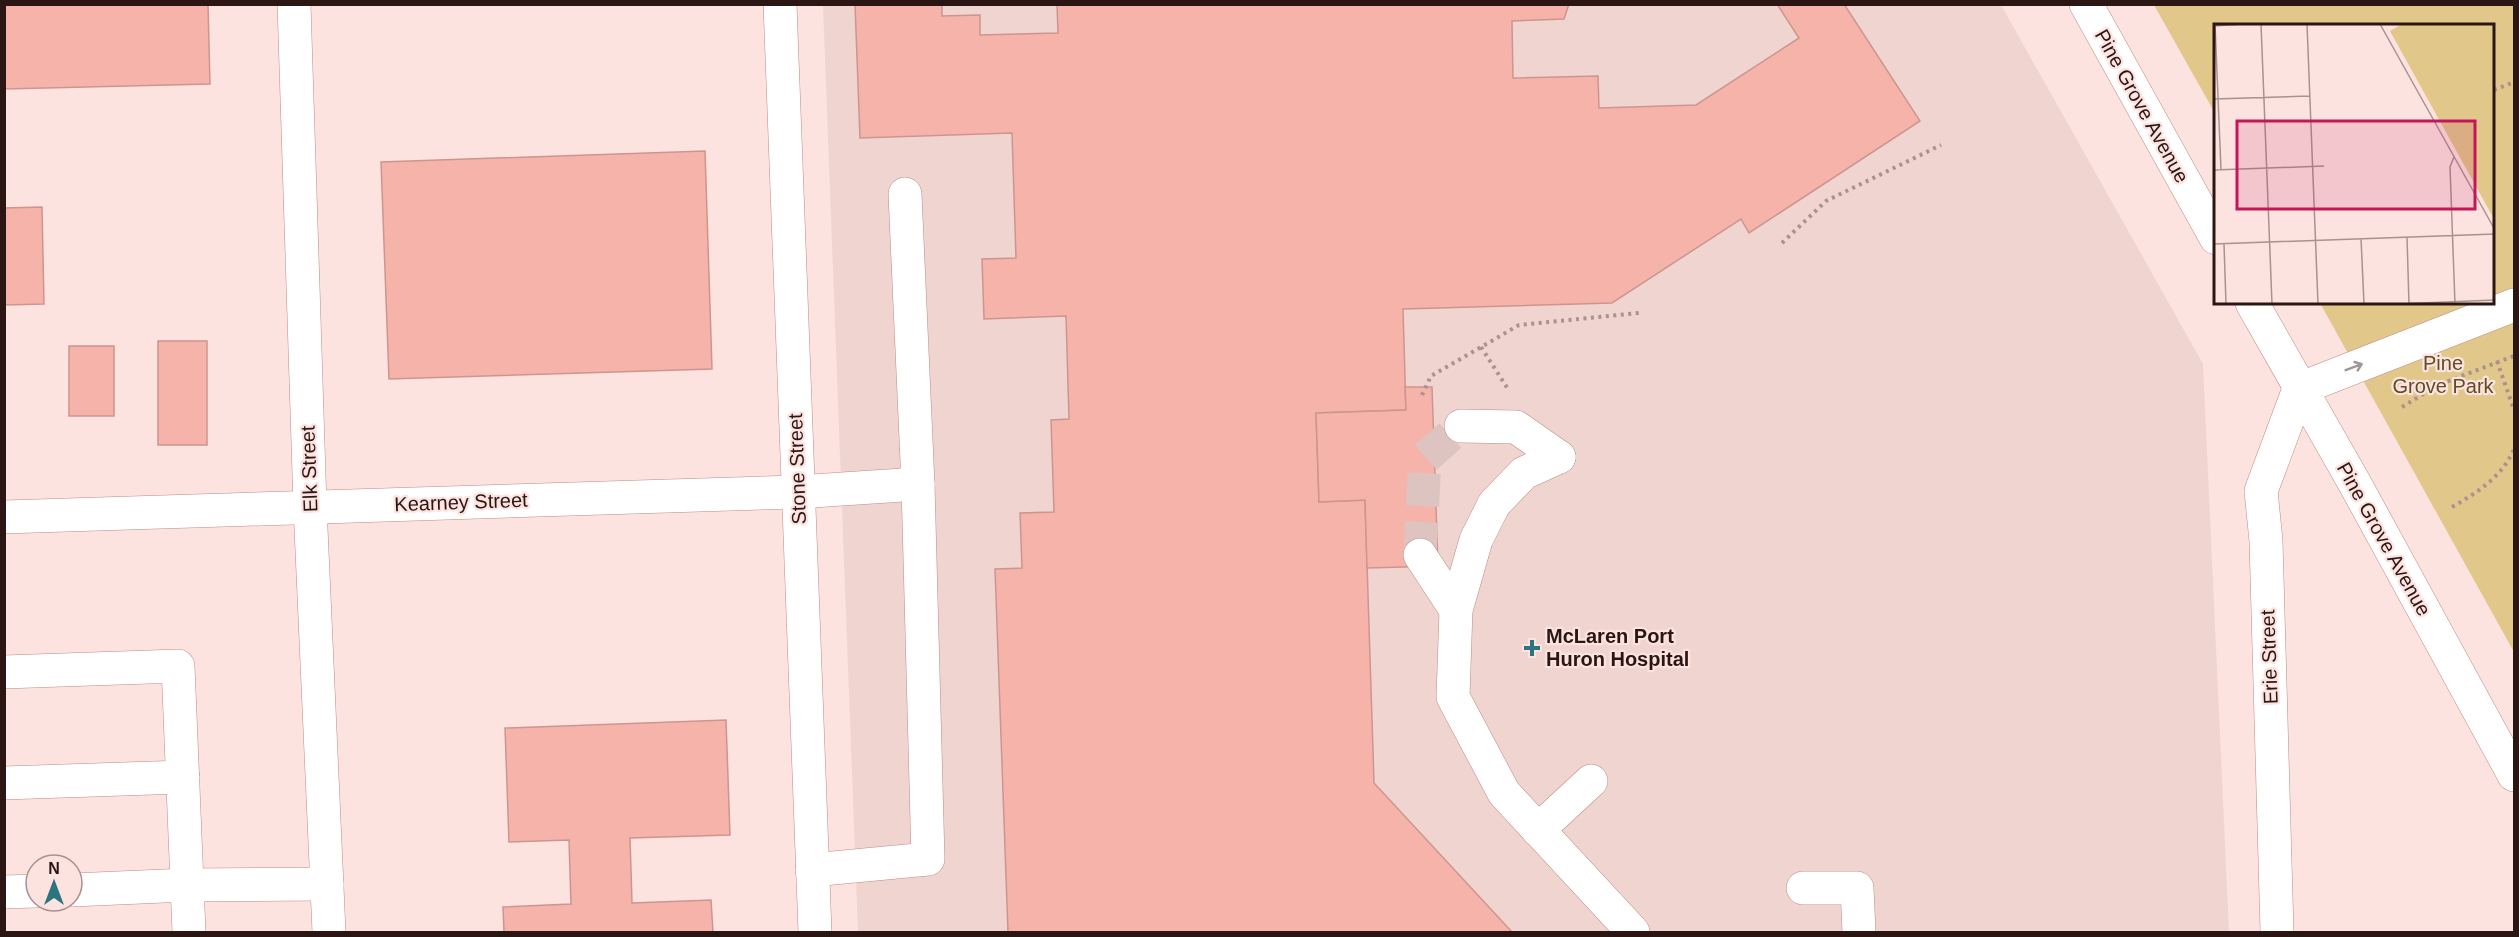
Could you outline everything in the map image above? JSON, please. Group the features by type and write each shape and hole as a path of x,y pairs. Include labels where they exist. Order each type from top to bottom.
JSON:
{"street":[{"name":"Elk Street","path":"294,4 310,506 329,933"},
{"name":"Stone Street","path":"780,4 815,933"},
{"name":"Pine Grove Avenue","path":"2086,4 2214,234"},
{"path":"812,870 928,859 918,484 905,194"},
{"name":"Pine Grove Avenue","path":"2253,304 2355,484 2514,775"},
{"path":"2299,388 2514,305"},
{"name":"Erie Street","path":"2277,933 2266,541 2261,491 2299,388"},
{"path":"1461,426 1516,427 1560,457 1524,473 1494,504 1476,540 1456,610 1453,697 1504,793 1633,933"},
{"name":"Kearney Street","path":"4,517 797,492 918,484"},
{"path":"1420,555 1456,610"},
{"path":"4,672 178,666 189,933"},
{"path":"4,783 183,777"},
{"path":"1538,830 1591,781"},
{"path":"84,889 187,885 327,884"},
{"path":"1803,888 1857,888 1859,933"},
{"path":"4,892 24,891"}],"path":[{"path":"2495,89 2514,82"},
{"path":"1782,243 1826,201 1941,145"},
{"path":"1422,395 1431,376 1519,325 1639,313"},
{"path":"1481,347 1509,391"},
{"path":"2402,407 2438,385 2514,356"},
{"path":"2497,362 2514,410"},
{"path":"2452,507 2489,484 2510,459 2514,449"}],"shaded area":[{"name":"McLaren Port Huron Hospital","path":"823,5 2001,5 2203,364 2229,932 858,932"}],"green space":[{"name":"Pine Grove Park","path":"2154,5 2514,5 2514,652 2321,304 2495,304 2495,24 2214,24 2214,111"}],"building":[{"path":"4,4 208,4 210,84 4,89"},
{"path":"855,4 942,4 942,16 980,15 980,35 1058,33 1057,4 1569,4 1564,19 1512,21 1513,78 1598,76 1599,108 1696,105 1799,38 1777,4 1844,4 1920,121 1749,233 1741,219 1612,303 1403,309 1406,410 1316,413 1319,502 1365,500 1374,783 1512,932 1008,932 995,569 1022,568 1020,513 1054,512 1051,420 1069,419 1066,316 984,319 982,259 1016,258 1012,133 860,138"},
{"path":"705,151 712,369 389,379 381,162"},
{"path":"42,207 44,304 4,305 4,208"},
{"path":"158,341 207,341 207,445 158,445"},
{"path":"69,346 114,346 114,416 69,416"},
{"path":"1405,387 1432,387 1438,566 1367,568 1365,500 1319,502 1316,413 1406,410"},
{"path":"726,720 730,835 630,838 632,903 711,900 713,932 504,932 503,907 571,904 569,840 509,842 505,728"}],"tunnel":[{"path":"1420,555 1425,458 1461,426"}],"place":[{"name":"McLaren Port Huron Hospital","path":"1532,648"}]}
